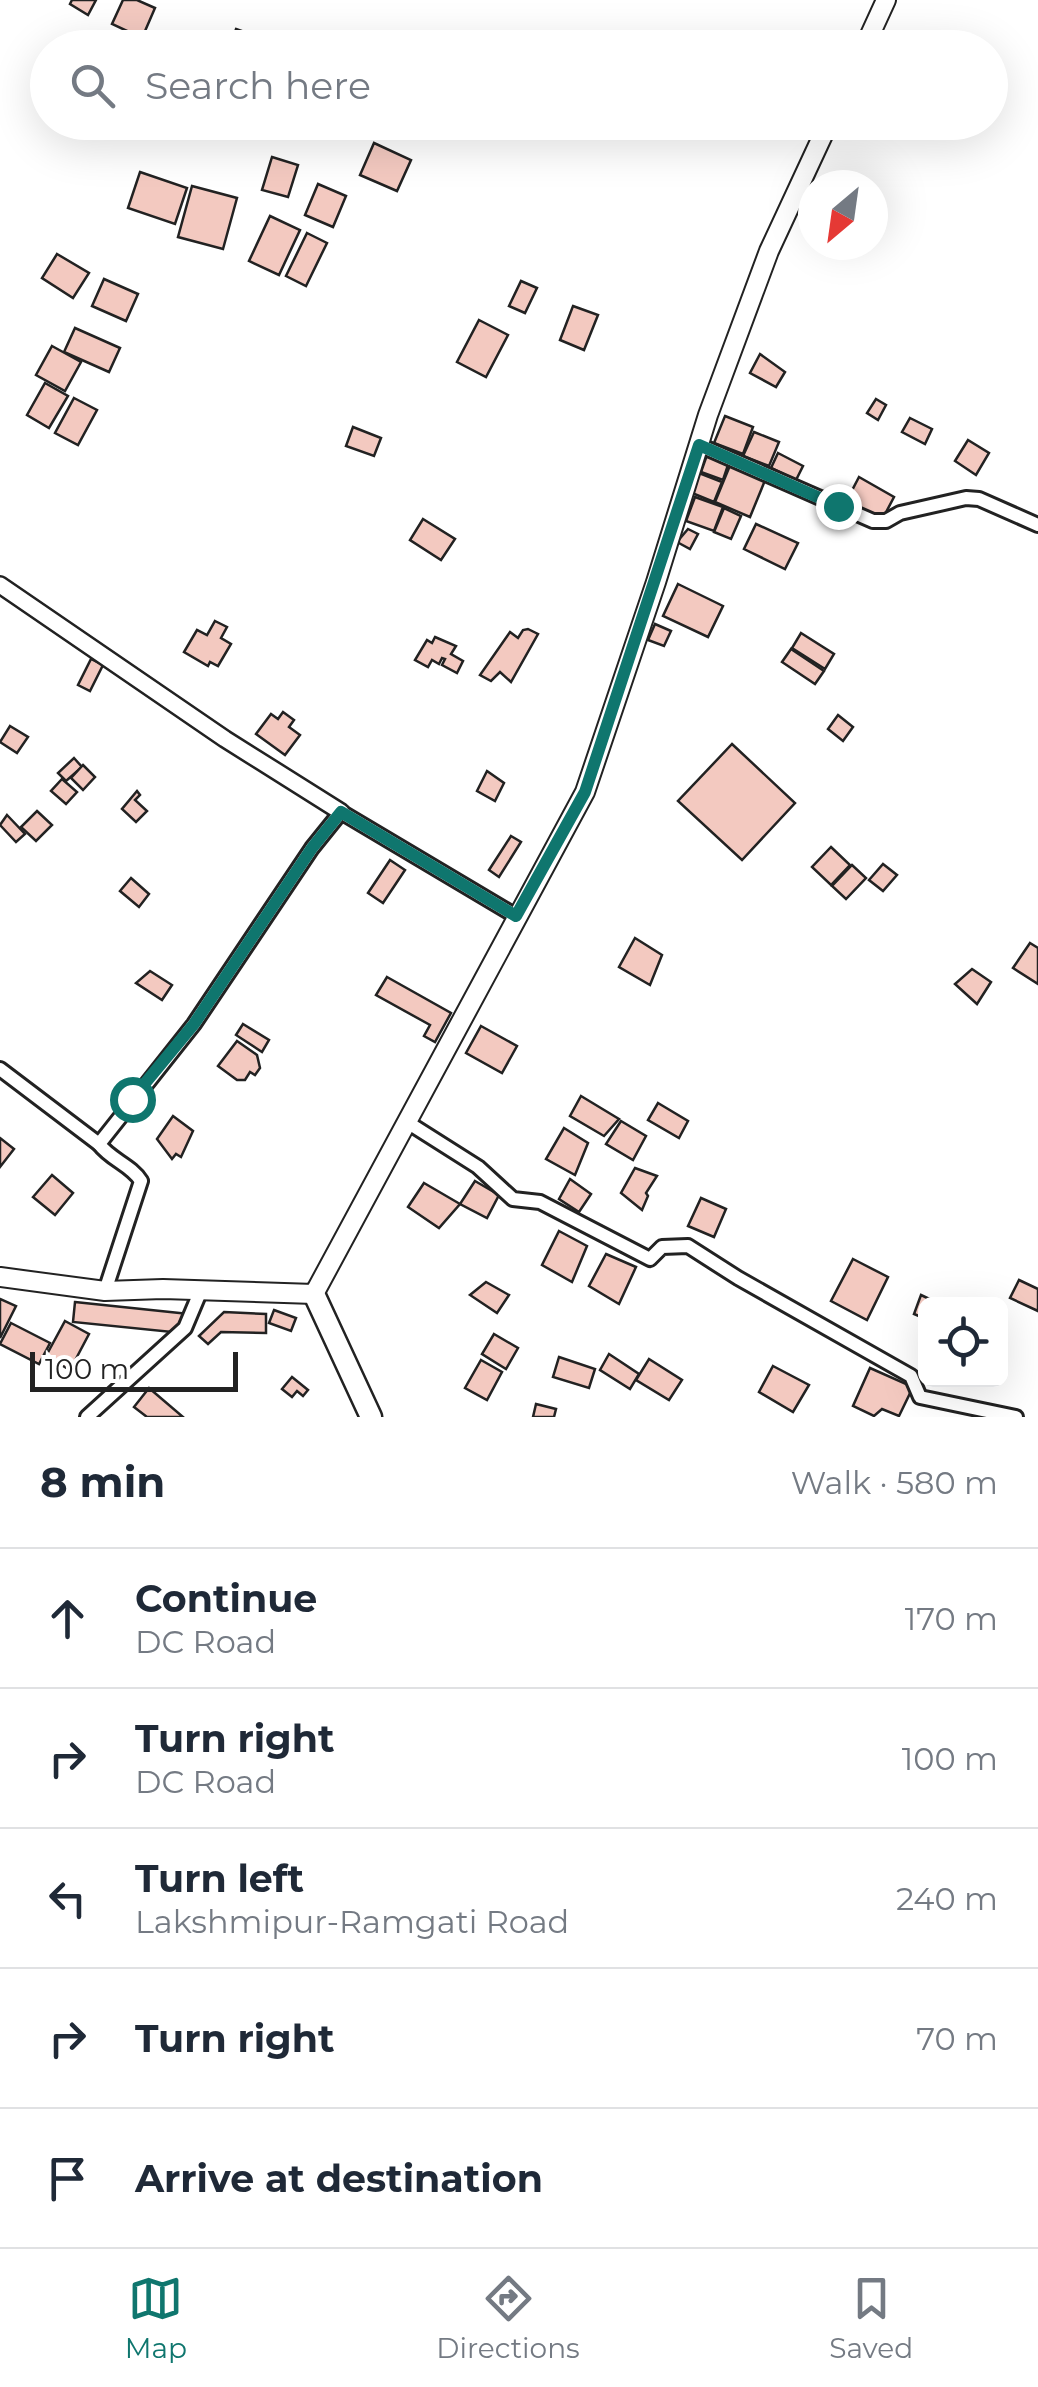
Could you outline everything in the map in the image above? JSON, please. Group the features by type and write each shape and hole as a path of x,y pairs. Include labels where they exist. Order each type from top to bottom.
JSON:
{"main road":[{"path":"872,30 886,0"},
{"path":"314,1294 585,792 699,445 768,251 820,140"},
{"path":"0,1277 106,1291 314,1294"},
{"path":"314,1294 371,1417"}],"street":[{"path":"699,445 873,521 886,521 966,498 979,499 1038,525"},
{"path":"0,585 225,740 516,916"},
{"path":"100,1144 194,1024 312,848 341,812"},
{"path":"0,1069 100,1144 109,1157 137,1174 141,1181 106,1291"},
{"path":"407,1122 478,1166 512,1199 540,1202 650,1259 662,1247 688,1246 911,1376 920,1397 1016,1417"},
{"path":"87,1417 185,1328 201,1290"}],"building":[{"path":"72,0 96,0 88,15 70,4"},
{"path":"123,0 137,0 155,8 145,30 125,30 112,24"},
{"path":"374,143 411,160 397,191 360,175"},
{"path":"272,157 298,165 288,197 262,190"},
{"path":"140,172 187,188 175,224 128,208"},
{"path":"318,184 346,196 333,227 305,215"},
{"path":"192,186 237,198 223,249 178,237"},
{"path":"270,216 300,230 279,275 249,261"},
{"path":"307,233 327,243 306,286 286,276"},
{"path":"57,254 89,273 73,298 42,278"},
{"path":"104,279 138,294 126,321 92,306"},
{"path":"521,281 537,288 525,313 509,306"},
{"path":"573,306 598,315 584,350 560,340"},
{"path":"479,320 508,335 486,377 457,362"},
{"path":"75,328 120,348 109,372 64,352"},
{"path":"52,346 81,362 65,391 36,375"},
{"path":"760,354 785,372 776,387 750,373"},
{"path":"45,383 68,396 49,428 27,415"},
{"path":"74,398 97,410 78,445 55,433"},
{"path":"876,399 886,405 878,420 867,413"},
{"path":"725,416 753,427 743,454 714,443"},
{"path":"910,418 932,429 925,444 902,432"},
{"path":"353,427 381,438 374,456 346,446"},
{"path":"754,432 779,442 769,466 743,456"},
{"path":"968,440 989,453 976,475 955,461"},
{"path":"778,453 803,466 796,480 771,468"},
{"path":"707,455 729,462 723,480 701,472"},
{"path":"731,463 766,478 750,517 715,502"},
{"path":"699,473 722,482 714,502 692,493"},
{"path":"859,477 894,497 883,518 874,518 846,502"},
{"path":"695,497 723,507 714,531 686,521"},
{"path":"724,508 741,516 731,539 714,532"},
{"path":"423,519 455,539 441,560 410,540"},
{"path":"756,524 798,543 785,569 744,549"},
{"path":"688,529 698,534 690,549 677,542"},
{"path":"678,584 723,606 708,637 663,616"},
{"path":"215,621 227,627 221,638 231,644 218,666 210,662 208,666 184,652 197,630 207,635"},
{"path":"655,624 671,631 664,646 648,640"},
{"path":"528,629 538,634 511,682 500,672 491,681 480,675 510,632 518,638"},
{"path":"801,633 834,654 825,669 792,648"},
{"path":"435,637 456,646 451,654 463,661 457,673 442,665 442,658 439,664 432,660 428,667 415,660 427,640 432,643"},
{"path":"791,649 824,671 815,684 782,662"},
{"path":"91,659 103,665 90,691 78,685"},
{"path":"283,712 294,720 289,727 300,735 285,755 256,734 271,714 278,719"},
{"path":"838,715 853,727 843,741 828,729"},
{"path":"10,726 28,737 17,753 0,742"},
{"path":"732,744 795,803 742,860 678,801"},
{"path":"74,758 82,767 66,781 58,773"},
{"path":"83,765 95,777 83,790 71,778"},
{"path":"487,771 504,783 495,801 477,791"},
{"path":"62,779 77,792 66,804 51,791"},
{"path":"137,791 140,795 135,800 147,811 136,822 122,809"},
{"path":"37,811 52,825 36,841 21,827"},
{"path":"7,815 25,834 16,842 0,825"},
{"path":"511,836 521,842 499,877 489,870"},
{"path":"831,847 850,865 831,885 812,867"},
{"path":"390,860 405,870 383,903 368,893"},
{"path":"883,864 897,875 883,891 869,880"},
{"path":"852,865 866,878 846,899 832,886"},
{"path":"131,878 149,894 139,907 120,891"},
{"path":"635,938 662,955 650,985 619,967"},
{"path":"1030,943 1038,948 1038,984 1013,968"},
{"path":"972,969 991,982 977,1004 955,984"},
{"path":"150,971 172,985 162,1000 136,983"},
{"path":"387,977 451,1013 435,1042 424,1036 430,1025 376,995"},
{"path":"243,1024 269,1040 262,1052 236,1035"},
{"path":"481,1026 517,1046 502,1073 466,1053"},
{"path":"237,1041 257,1055 260,1068 255,1075 250,1072 245,1080 237,1080 218,1066"},
{"path":"581,1096 619,1119 604,1136 570,1116"},
{"path":"658,1103 688,1121 679,1138 648,1120"},
{"path":"173,1116 193,1131 181,1157 176,1154 172,1159 157,1139"},
{"path":"621,1121 646,1136 633,1160 606,1144"},
{"path":"564,1128 588,1143 575,1175 546,1159"},
{"path":"0,1138 14,1149 0,1167"},
{"path":"635,1168 657,1176 646,1193 642,1210 621,1193"},
{"path":"52,1175 73,1193 55,1215 33,1197"},
{"path":"570,1179 591,1194 579,1212 559,1199"},
{"path":"475,1181 499,1195 487,1218 460,1204"},
{"path":"424,1183 460,1204 439,1228 408,1207"},
{"path":"701,1198 726,1209 714,1237 688,1226"},
{"path":"559,1231 587,1246 572,1282 542,1265"},
{"path":"606,1254 636,1267 619,1304 589,1286"},
{"path":"853,1259 888,1277 867,1320 831,1301"},
{"path":"1019,1280 1038,1289 1038,1311 1010,1298"},
{"path":"486,1282 509,1295 497,1313 470,1295"},
{"path":"0,1299 16,1306 0,1338"},
{"path":"75,1302 189,1314 172,1332 73,1322"},
{"path":"274,1310 296,1318 291,1331 269,1323"},
{"path":"224,1312 266,1314 266,1333 221,1332 208,1344 199,1336"},
{"path":"65,1321 89,1334 70,1370 46,1356"},
{"path":"11,1323 50,1343 39,1364 0,1344"},
{"path":"494,1334 518,1348 506,1369 482,1354"},
{"path":"609,1354 639,1374 630,1389 600,1370"},
{"path":"559,1357 595,1369 589,1388 553,1377"},
{"path":"649,1359 682,1380 669,1400 636,1380"},
{"path":"481,1360 502,1372 487,1400 465,1388"},
{"path":"773,1366 809,1385 793,1412 759,1392"},
{"path":"870,1368 913,1387 899,1416 882,1409 874,1416 853,1406"},
{"path":"292,1377 308,1390 303,1396 297,1391 292,1397 282,1389"},
{"path":"149,1388 183,1417 147,1417 134,1407"},
{"path":"536,1404 556,1409 554,1417 533,1417"}],"route":[{"path":"132,1099 194,1024 312,848 341,812 516,916 585,792 699,445 838,506"}]}
